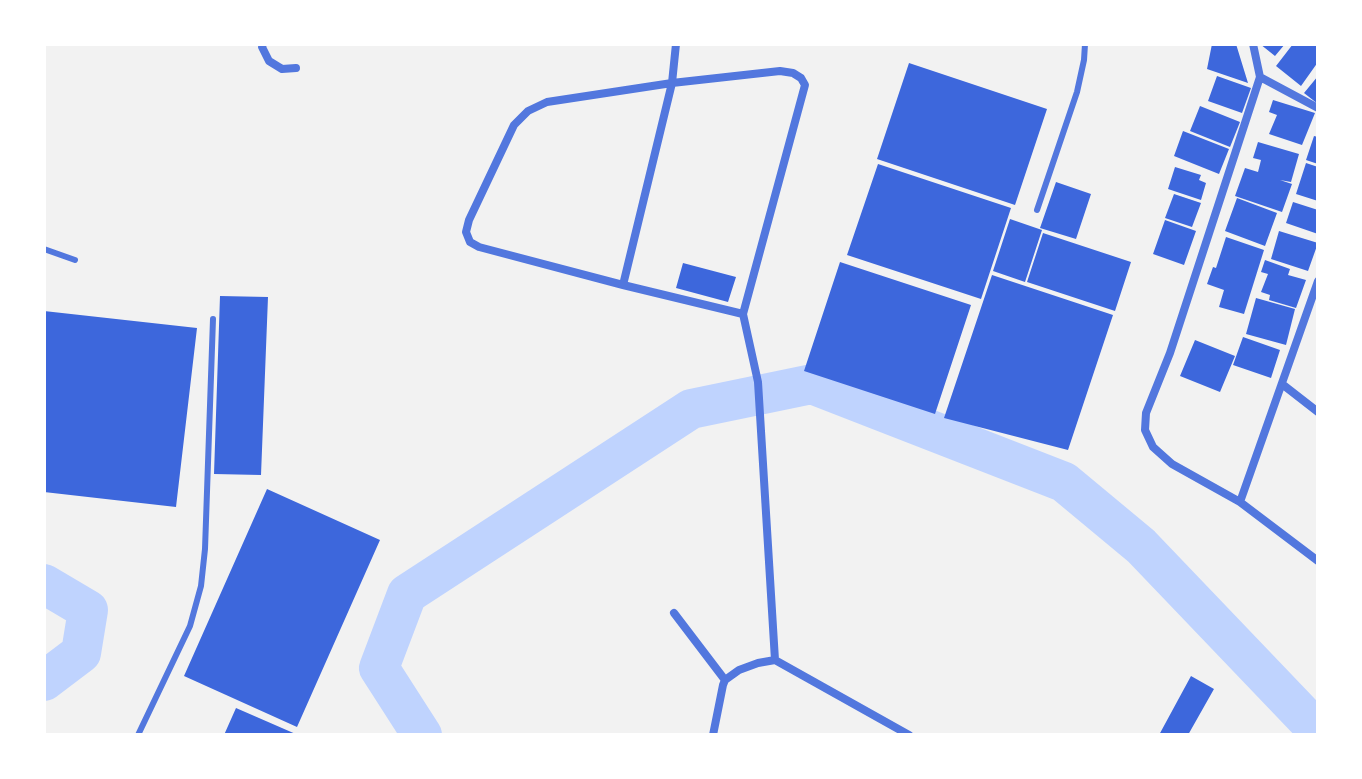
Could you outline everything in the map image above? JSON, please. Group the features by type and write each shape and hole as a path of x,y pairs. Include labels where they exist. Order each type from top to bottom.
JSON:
{"street":[{"path":"263,44 269,61 282,69 296,68"},
{"path":"623,285 672,83 676,44"},
{"path":"1253,44 1260,77 1170,353 1146,413 1145,430 1153,447 1172,464 1240,502 1318,561"},
{"path":"743,314 623,285 470,242 466,232 469,220 514,125 528,111 547,102 672,83 780,71 793,73 805,85 743,314 758,382 775,660"},
{"path":"1260,77 1318,108"},
{"path":"1240,502 1318,281"},
{"path":"1282,384 1318,412"},
{"path":"674,613 725,680"},
{"path":"713,735 725,680 739,670 775,660 909,735"}],"lane":[{"path":"1037,210 1077,92 1085,44"},
{"path":"44,249 75,260"},
{"path":"138,735 190,626 201,586 213,319"}],"building":[{"path":"1212,44 1236,44 1248,83 1207,69"},
{"path":"1260,44 1285,44 1275,56"},
{"path":"1293,44 1318,44 1318,62 1301,86 1276,66"},
{"path":"909,63 1047,109 1015,205 877,159"},
{"path":"1217,76 1251,88 1242,113 1208,101"},
{"path":"1318,76 1318,104 1304,93"},
{"path":"1273,100 1315,113 1302,145 1269,134 1277,115 1269,112"},
{"path":"1200,106 1240,122 1230,147 1190,131"},
{"path":"1183,131 1229,149 1219,174 1174,156"},
{"path":"1314,136 1318,137 1318,164 1306,160"},
{"path":"1258,142 1299,154 1291,182 1280,180 1292,184 1282,212 1235,196 1245,168 1258,172 1261,160 1253,158"},
{"path":"1306,163 1318,167 1318,201 1296,194"},
{"path":"878,164 1011,208 981,299 847,255"},
{"path":"1175,167 1201,175 1199,180 1206,183 1201,200 1168,189"},
{"path":"1056,182 1091,194 1076,239 1040,228"},
{"path":"1174,194 1201,203 1192,227 1165,218"},
{"path":"1237,198 1277,213 1265,246 1225,231"},
{"path":"1293,202 1318,210 1318,234 1286,223"},
{"path":"1010,219 1042,230 1025,282 993,271"},
{"path":"1165,220 1196,231 1184,265 1153,254"},
{"path":"1279,231 1318,243 1308,271 1271,259"},
{"path":"1043,233 1131,262 1115,311 1027,282"},
{"path":"1226,237 1264,250 1244,314 1219,307 1224,290 1207,284"},
{"path":"1265,260 1290,269 1288,275 1306,280 1296,308 1269,300 1270,295 1261,292 1268,274 1261,272"},
{"path":"840,262 971,305 935,414 804,371"},
{"path":"683,263 736,277 728,302 676,288"},
{"path":"992,275 1113,315 1068,450 944,418"},
{"path":"220,296 268,297 261,475 214,474"},
{"path":"1256,298 1295,309 1286,345 1246,334"},
{"path":"44,311 197,328 176,507 44,492"},
{"path":"1243,337 1280,350 1271,378 1233,365"},
{"path":"1195,340 1235,356 1220,392 1180,376"},
{"path":"267,489 380,540 297,727 184,676"},
{"path":"1191,676 1214,689 1188,735 1159,735"},
{"path":"236,708 298,735 224,735"}],"waterway":[{"path":"422,735 379,668 407,594 691,409 812,384 1064,482 1141,546 1318,731"},
{"path":"44,584 88,610 81,653 44,681"}]}
